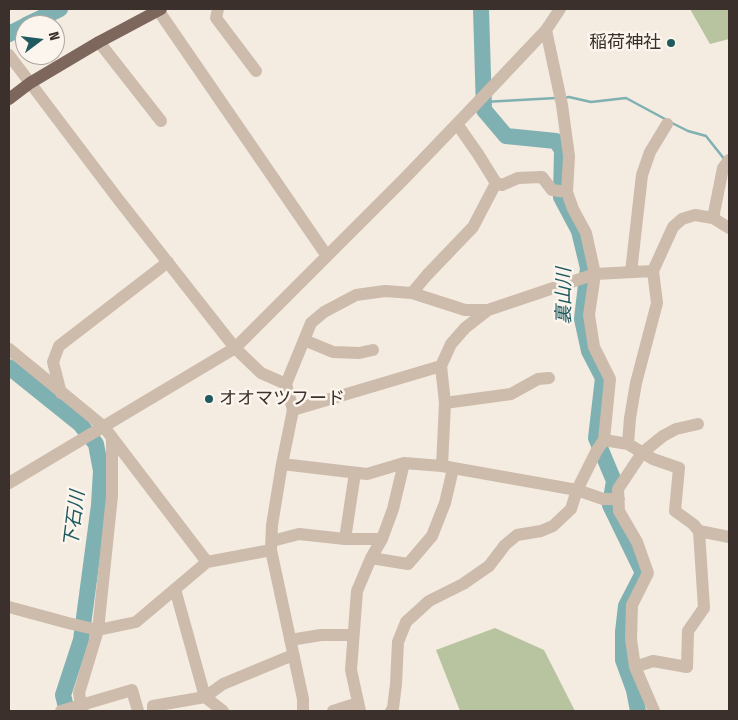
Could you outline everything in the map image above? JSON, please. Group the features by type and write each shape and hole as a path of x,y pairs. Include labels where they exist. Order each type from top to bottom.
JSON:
{"main road":[{"path":"9,99 27,78 160,9"}],"street":[{"path":"160,9 327,256"},
{"path":"218,9 216,18 256,71"},
{"path":"9,483 235,348 458,124 546,30 560,9"},
{"path":"391,711 396,684 398,642 406,622 429,601 463,584 489,566 516,534 541,532 553,526 571,509 577,490 601,445 610,379 594,347 589,315 595,274 586,233 573,209 567,192 568,148 562,106 546,30"},
{"path":"99,42 161,121"},
{"path":"9,55 118,200 235,348 261,374 286,384"},
{"path":"458,124 496,183 502,185 518,178 542,177 552,190 567,192"},
{"path":"631,272 642,175 650,152 667,124"},
{"path":"713,218 723,168 729,160"},
{"path":"412,293 473,227 496,183"},
{"path":"628,444 636,383 657,303 653,271 673,227 682,219 695,215 713,218 729,228"},
{"path":"61,393 53,362 59,346 168,262"},
{"path":"303,711 272,545 272,525 293,410 286,384 311,323 324,312 356,295 385,290 412,293 465,310 488,310 595,274 653,271"},
{"path":"370,558 408,564 432,536 445,503 447,467 445,402 441,366 451,344 465,328 488,310"},
{"path":"304,340 333,352 359,353 373,350"},
{"path":"9,349 104,427 207,562"},
{"path":"293,410 441,366"},
{"path":"445,402 511,394 538,379 549,378"},
{"path":"654,711 635,667 630,639 632,605 648,573 637,542 619,511 618,489 642,453 663,436 676,429 698,424"},
{"path":"82,708 79,693 98,630 112,496 112,437"},
{"path":"601,445 628,444 652,459 679,468 675,511 700,531 729,537"},
{"path":"282,464 367,474 404,463 447,467 577,490 603,499 619,499"},
{"path":"334,711 359,707 351,670 357,590 370,558 382,539 392,510 404,463"},
{"path":"345,539 355,473"},
{"path":"635,667 653,661 688,667 688,631 704,608 700,531"},
{"path":"9,607 98,630 136,622 207,562 272,545 299,534 345,539 382,539"},
{"path":"175,589 205,697 224,711"},
{"path":"9,596 9,603"},
{"path":"290,640 320,635 353,635"},
{"path":"153,711 153,706 205,697 223,684 293,654"},
{"path":"61,711 82,708 132,690 138,711"}],"green space":[{"path":"690,9 729,9 729,39 710,44"},
{"path":"495,628 544,650 575,711 460,711 436,650"}],"waterway":[{"path":"47,15 60,9"},
{"name":"裏山川","path":"481,9 484,110 506,136 556,141 562,150 561,197 579,231 588,268 582,319 589,351 603,378 596,438 614,481 610,505 643,573 626,606 623,632 623,660 634,690 638,711"},
{"path":"9,34 15,31"},
{"path":"564,98 569,97 591,102 626,98 665,119"},
{"path":"484,102 556,98"},
{"path":"670,122 688,131 706,136 725,160"},
{"name":"下石川","path":"9,367 80,424 96,444 101,471 99,505 81,640 63,695 67,711"}],"place":[{"name":"稲荷神社","path":"671,43"},
{"name":"オオマツフード","path":"209,399"}]}
